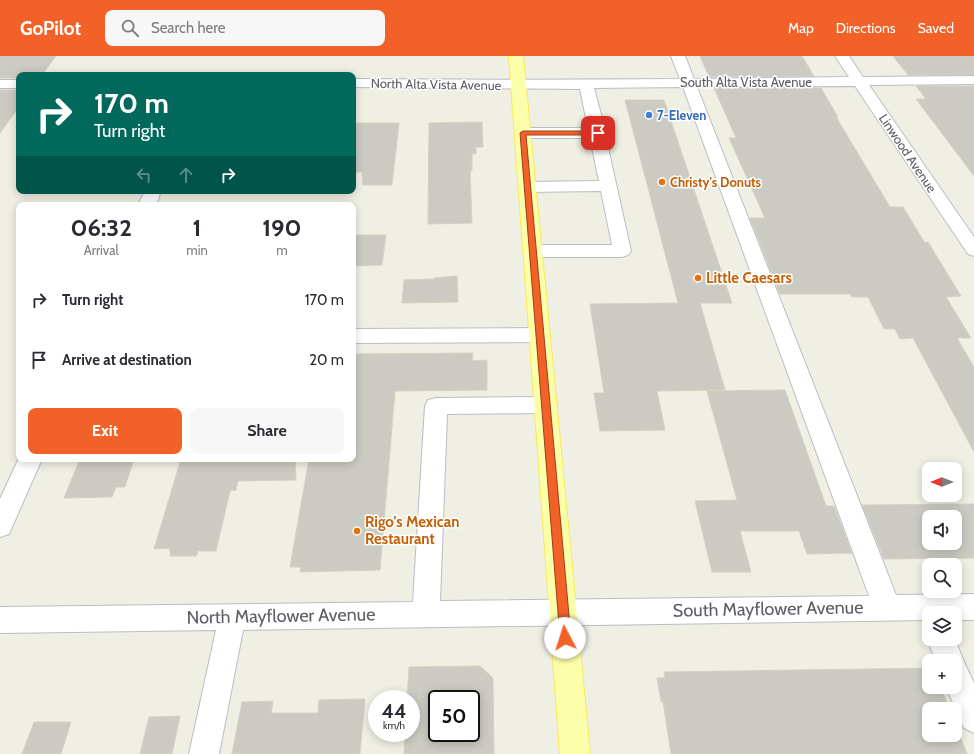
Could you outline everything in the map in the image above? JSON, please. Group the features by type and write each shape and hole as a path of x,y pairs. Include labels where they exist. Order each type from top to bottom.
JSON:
{"main road":[{"path":"516,56 575,754"}],"street":[{"path":"678,56 888,607"},
{"name":"Linwood Avenue","path":"842,56 974,250"},
{"name":"South Alta Vista Avenue","path":"519,85 586,83 974,80"},
{"name":"North Alta Vista Avenue","path":"356,83 519,85"},
{"path":"533,251 622,251 598,133 586,83"},
{"path":"0,84 16,84"},
{"path":"523,133 598,133"},
{"path":"527,187 608,186"},
{"path":"356,336 540,335"},
{"path":"426,614 436,406 546,405"},
{"path":"0,526 29,462"},
{"name":"South Mayflower Avenue","path":"563,612 888,607 922,609"},
{"name":"South Mayflower Avenue","path":"962,608 974,607"},
{"name":"North Mayflower Avenue","path":"0,620 563,612"},
{"path":"204,754 232,617"},
{"path":"962,690 974,718"}],"building":[{"path":"0,56 56,56 44,72 16,72 16,78 0,78"},
{"path":"700,56 802,56 814,76 709,77"},
{"path":"893,56 974,56 974,75 908,75"},
{"path":"916,86 974,86 974,176 916,99 926,99"},
{"path":"714,88 821,88 838,117 836,117 890,207 903,207 925,243 928,242 961,296 946,297 971,338 957,338 974,367 974,452 913,338 900,339 895,329 884,329 868,297 852,297 850,294 780,294 750,218 765,218 729,138 736,138"},
{"path":"0,90 16,90 16,111 0,133"},
{"path":"625,100 664,100 732,303 700,303 725,390 657,391 665,430 600,431 594,393 604,393 590,304 678,303"},
{"path":"482,122 483,147 476,147 476,154 472,154 472,171 470,171 472,223 428,224 429,123"},
{"path":"357,123 399,123 392,185 363,185 362,172 356,172"},
{"path":"356,235 386,235 382,265 356,266"},
{"path":"457,276 458,302 402,303 404,280 434,279"},
{"path":"473,353 472,361 487,360 487,390 395,391 380,570 300,572 301,567 290,567 308,462 356,462 356,354"},
{"path":"785,390 826,506 834,506 852,553 807,554 799,531 740,531 751,572 712,572 695,501 737,500 707,391"},
{"path":"79,462 133,462 125,487 116,487 112,497 64,498"},
{"path":"180,462 295,462 296,480 238,481 236,490 230,491 216,551 198,551 196,556 170,556 170,548 154,549"},
{"path":"974,504 974,558 884,559 862,505"},
{"path":"480,666 493,678 494,754 404,754 405,742 420,742 420,690 408,690 409,667"},
{"path":"922,668 922,694 944,694 946,702 922,702 922,742 962,741 967,754 671,754 663,702 661,702 657,678 665,678 664,672"},
{"path":"365,699 360,754 232,754 242,702 273,701 271,713 318,713 319,700"},
{"path":"180,716 172,754 140,754 149,717"},
{"path":"34,722 71,722 61,754 22,754"}],"place":[{"name":"7-Eleven","path":"649,115"},
{"name":"Christy's Donuts","path":"662,182"},
{"name":"Little Caesars","path":"698,278"},
{"name":"Rigo's Mexican Restaurant","path":"357,531"}],"route":[{"path":"565,638 523,133 598,133"}]}
